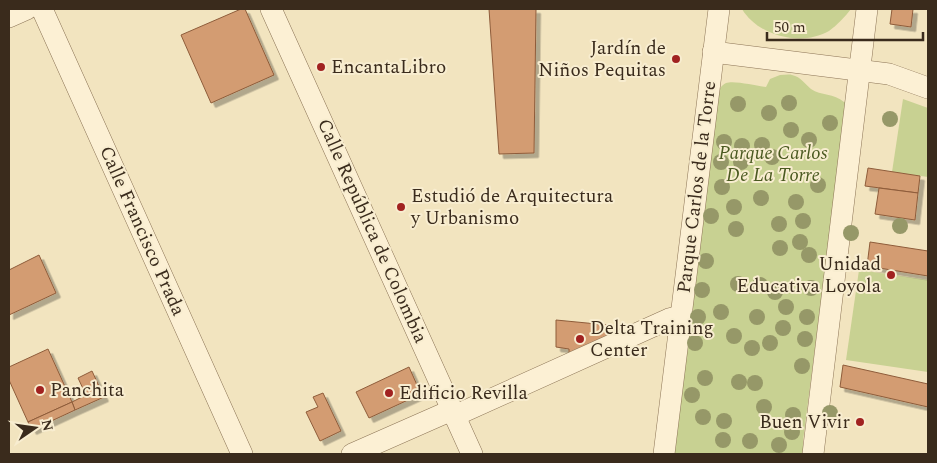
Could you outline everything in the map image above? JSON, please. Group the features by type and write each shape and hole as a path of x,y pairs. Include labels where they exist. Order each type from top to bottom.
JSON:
{"street":[{"path":"9,17 27,9"},
{"name":"Calle Francisco Prada","path":"42,9 242,454"},
{"name":"Calle República de Colombia","path":"271,9 472,454"},
{"name":"Parque Carlos de la Torre","path":"664,454 718,9"},
{"path":"813,454 867,9"},
{"path":"713,52 890,74 928,88"},
{"path":"352,454 453,413 669,319 681,316"}],"green space":[{"path":"742,9 851,9 829,31 818,36 793,38 769,32 758,26"},
{"name":"Parque Carlos De La Torre","path":"780,75 795,76 815,91 836,97 844,102 847,101 803,441 803,454 668,454 716,95 726,83 766,87 770,79"},
{"path":"903,99 928,108 928,177 892,172"},
{"path":"859,270 928,280 928,372 846,360"}],"building":[{"path":"241,9 245,9 274,75 211,103 181,35"},
{"path":"489,9 536,9 534,153 499,154"},
{"path":"892,9 913,9 911,27 890,24"},
{"path":"868,168 920,176 918,193 865,186"},
{"path":"879,188 918,193 915,220 875,214"},
{"path":"870,242 928,251 928,276 867,266"},
{"path":"39,255 56,293 9,315 9,270"},
{"name":"Delta Training Center","path":"556,320 628,327 569,356 569,349 556,347"},
{"path":"48,349 72,402 28,422 9,380 9,367"},
{"path":"843,365 928,384 928,407 840,387"},
{"name":"Edificio Revilla","path":"409,367 421,394 369,418 356,392"},
{"path":"92,371 104,397 75,410 72,402 86,395 78,378"},
{"path":"323,393 341,431 320,441 306,412 318,407 313,397"},
{"path":"72,402 75,410 32,430 28,422"}],"place":[{"name":"Jardín de Niños Pequitas","path":"676,59"},
{"name":"EncantaLibro","path":"321,67"},
{"name":"Estudió de Arquitectura y Urbanismo","path":"401,207"},
{"name":"Unidad Educativa Loyola","path":"891,275"},
{"name":"Delta Training Center","path":"580,339"},
{"name":"Panchita","path":"40,390"},
{"name":"Edificio Revilla","path":"389,393"},
{"name":"Buen Vivir","path":"860,422"}]}
